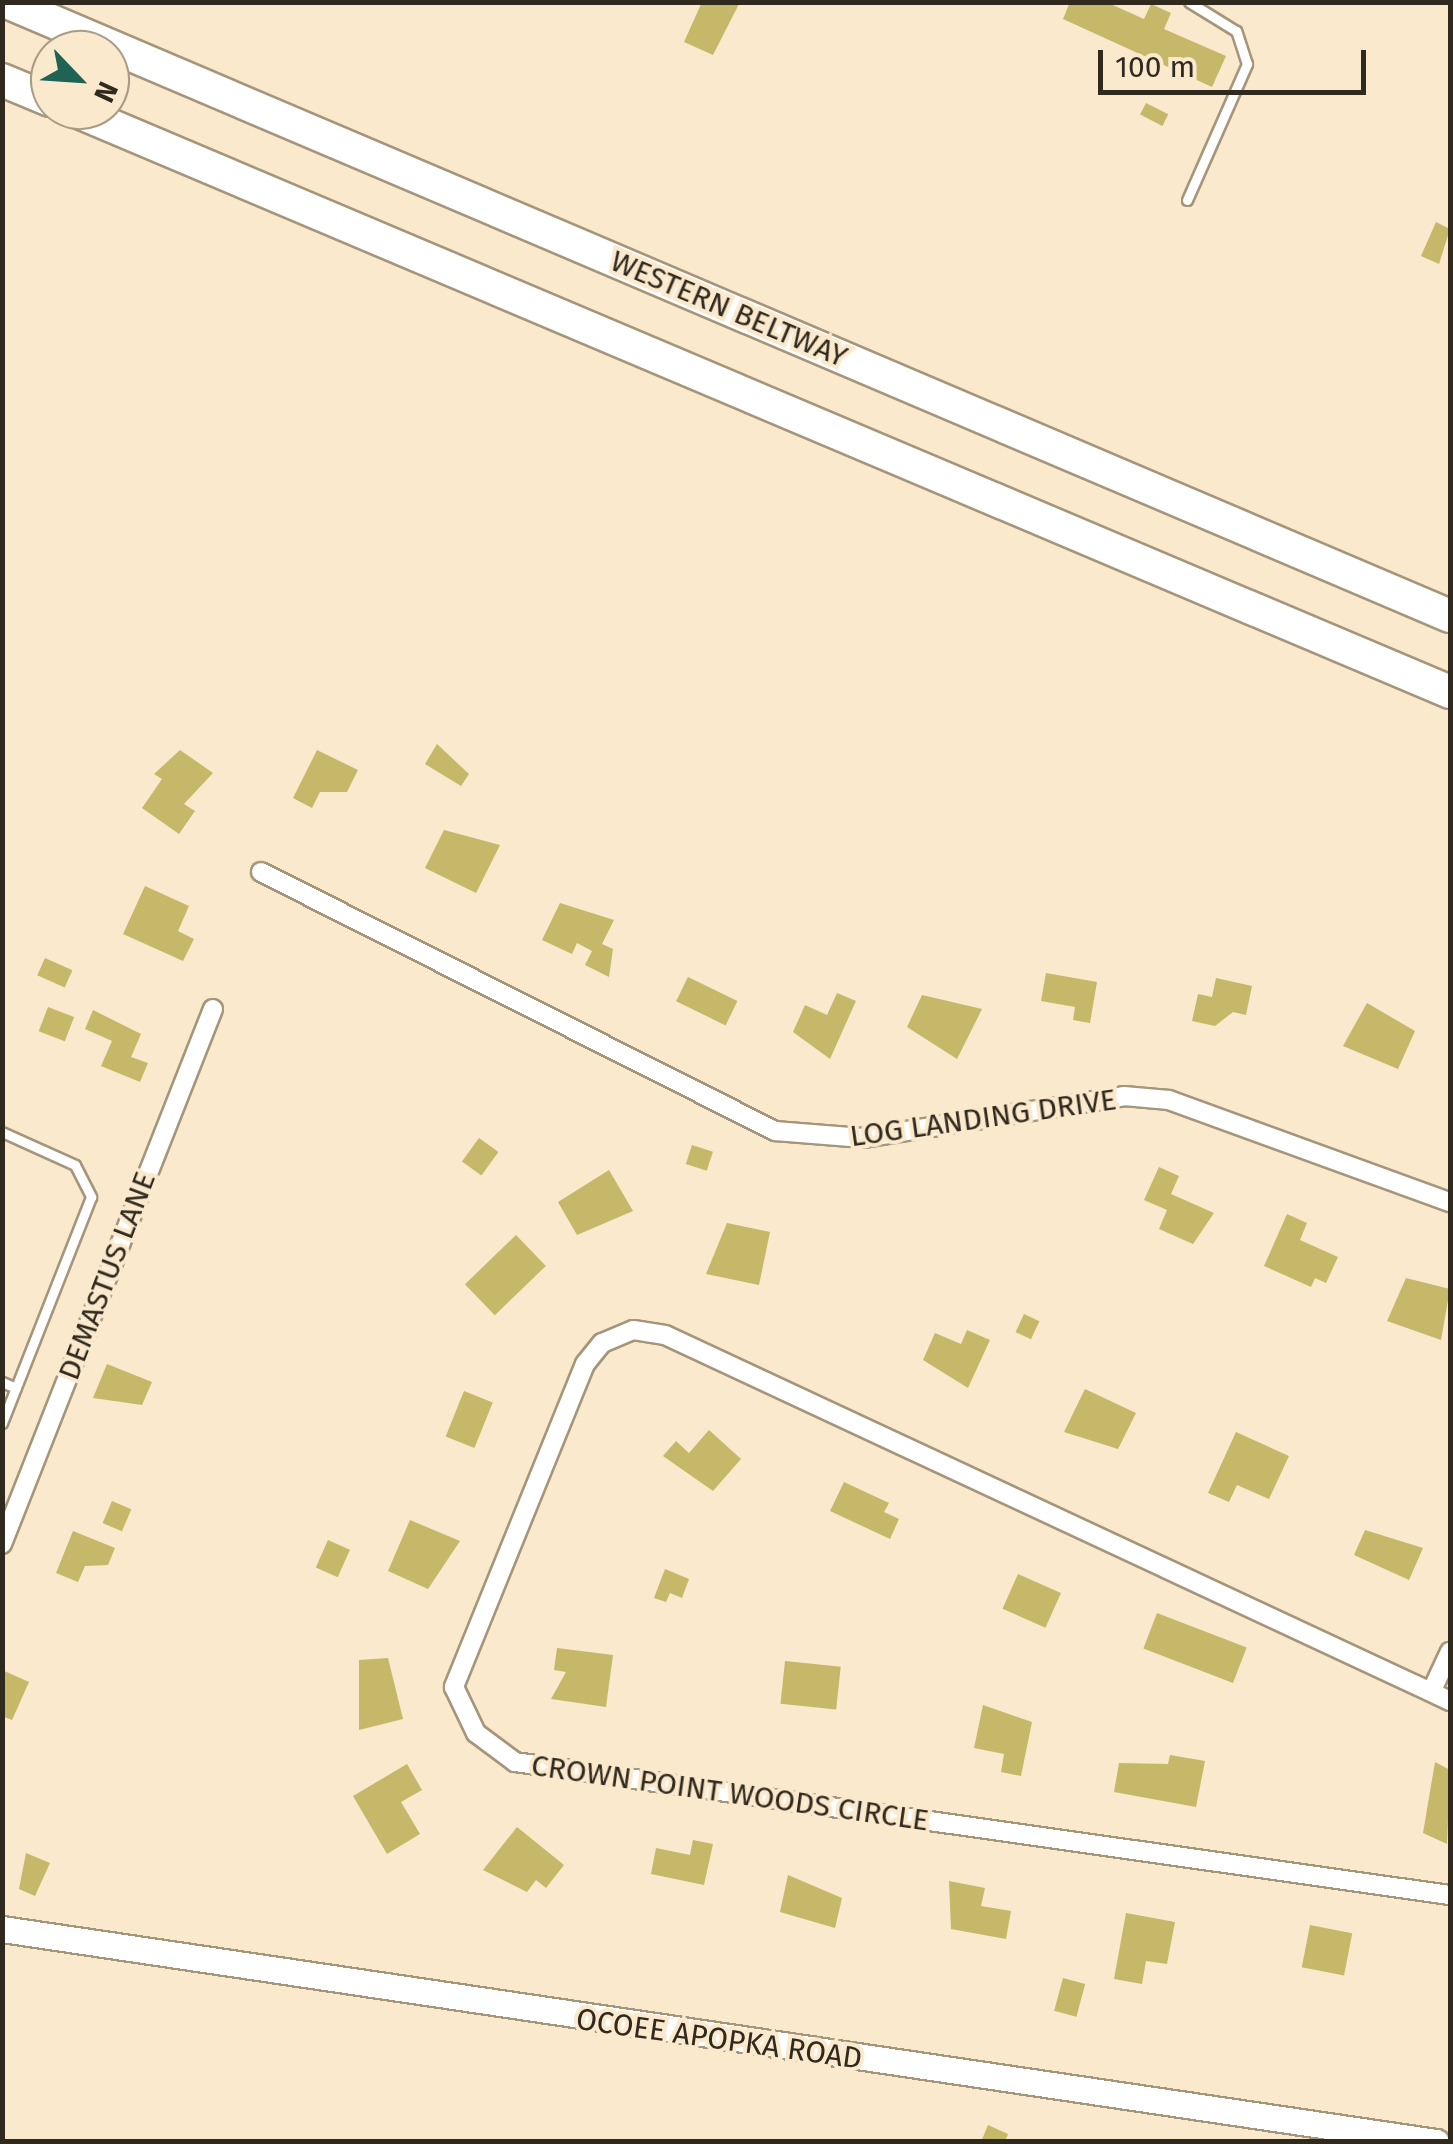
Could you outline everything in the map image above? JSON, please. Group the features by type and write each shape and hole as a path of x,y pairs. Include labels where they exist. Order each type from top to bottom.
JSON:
{"highway":[{"name":"WESTERN BELTWAY","path":"7,2 1450,616"},
{"path":"2,80 30,92"},
{"path":"121,130 1450,692"}],"main road":[{"name":"OCOEE APOPKA ROAD","path":"2,1929 1436,2142"}],"street":[{"name":"LOG LANDING DRIVE","path":"261,872 775,1131 863,1138 1124,1096 1169,1100 1450,1202"},
{"name":"DEMASTUS LANE","path":"2,1544 213,1008"},
{"name":"CROWN POINT WOODS CIRCLE","path":"1450,1701 1433,1688 665,1335 633,1330 602,1343 585,1364 454,1687 476,1734 515,1762 1450,1895"},
{"path":"1433,1688 1450,1652"}],"lane":[{"path":"1187,200 1247,64 1236,32 1189,2"},
{"path":"2,1132 75,1165 92,1197 2,1423"},
{"path":"2,1382 16,1388"}],"building":[{"path":"702,2 740,2 713,55 684,42"},
{"path":"1070,2 1106,2 1144,19 1151,4 1171,13 1164,29 1226,56 1212,87 1063,19"},
{"path":"1146,103 1168,114 1162,126 1140,115"},
{"path":"1436,222 1450,229 1439,264 1421,256"},
{"path":"437,744 469,774 461,786 425,764"},
{"path":"180,750 213,773 184,804 195,811 179,834 142,808 162,779 154,774"},
{"path":"317,750 358,770 347,792 320,792 312,808 293,798"},
{"path":"444,830 500,845 476,893 425,868"},
{"path":"145,886 189,906 178,931 194,939 183,961 123,934"},
{"path":"560,903 614,920 602,944 613,949 609,977 585,965 592,951 577,943 572,954 542,940"},
{"path":"45,958 72,970 65,988 37,975"},
{"path":"1046,973 1097,982 1090,1023 1073,1020 1075,1007 1041,1001"},
{"path":"688,977 737,1001 726,1025 676,1001"},
{"path":"1216,978 1252,986 1246,1015 1233,1012 1215,1026 1192,1021 1198,994 1212,997"},
{"path":"837,993 856,1001 830,1059 793,1032 805,1005 827,1015"},
{"path":"922,995 982,1009 957,1059 907,1027"},
{"path":"1367,1003 1415,1031 1398,1069 1343,1046"},
{"path":"48,1007 74,1017 65,1041 39,1031"},
{"path":"93,1010 141,1034 131,1057 148,1063 140,1082 101,1066 112,1041 85,1029"},
{"path":"479,1138 498,1152 481,1176 462,1161"},
{"path":"692,1145 713,1152 707,1171 686,1164"},
{"path":"1159,1167 1179,1176 1171,1194 1214,1213 1193,1244 1159,1229 1167,1210 1144,1200"},
{"path":"609,1170 633,1211 577,1235 558,1202"},
{"path":"1287,1214 1307,1223 1300,1240 1338,1257 1326,1283 1315,1278 1311,1287 1264,1266"},
{"path":"727,1223 770,1232 759,1285 706,1274"},
{"path":"516,1235 546,1266 495,1315 465,1284"},
{"path":"1406,1278 1450,1289 1441,1340 1387,1321"},
{"path":"1024,1314 1039,1321 1031,1339 1016,1332"},
{"path":"967,1330 990,1340 968,1388 923,1360 935,1333 961,1344"},
{"path":"107,1364 152,1382 142,1405 93,1398"},
{"path":"1085,1389 1136,1413 1118,1449 1064,1432"},
{"path":"464,1391 493,1403 474,1448 446,1436"},
{"path":"709,1430 741,1459 713,1491 663,1456 676,1441 689,1453"},
{"path":"1236,1432 1289,1456 1269,1499 1237,1485 1229,1502 1208,1493"},
{"path":"844,1482 889,1503 884,1512 899,1519 890,1539 830,1511"},
{"path":"112,1501 131,1509 122,1531 103,1523"},
{"path":"410,1520 460,1541 428,1589 388,1571"},
{"path":"1365,1530 1423,1548 1409,1580 1354,1555"},
{"path":"73,1531 115,1548 108,1565 85,1566 78,1582 56,1573"},
{"path":"328,1540 350,1550 338,1577 316,1567"},
{"path":"665,1569 689,1579 682,1598 670,1593 666,1602 654,1598"},
{"path":"1018,1574 1061,1593 1045,1628 1003,1609"},
{"path":"1157,1613 1247,1647 1233,1683 1143,1648"},
{"path":"557,1648 613,1655 606,1707 551,1699 566,1672 554,1670"},
{"path":"388,1658 403,1719 359,1730 359,1660"},
{"path":"785,1661 841,1667 836,1710 781,1704"},
{"path":"2,1670 29,1682 12,1720 2,1716"},
{"path":"983,1705 1032,1722 1021,1776 1001,1772 1004,1754 974,1748"},
{"path":"1170,1755 1205,1761 1196,1807 1114,1792 1119,1763 1168,1764"},
{"path":"1435,1762 1450,1770 1447,1844 1423,1833"},
{"path":"407,1764 422,1790 401,1802 420,1834 387,1854 353,1796"},
{"path":"517,1827 564,1865 546,1888 536,1880 527,1892 483,1870"},
{"path":"693,1840 713,1844 704,1885 651,1874 656,1848 690,1855"},
{"path":"26,1853 50,1863 35,1896 19,1889"},
{"path":"788,1875 842,1898 835,1928 780,1912"},
{"path":"949,1881 985,1888 981,1906 1011,1911 1006,1939 951,1929"},
{"path":"1126,1913 1175,1922 1167,1964 1146,1961 1142,1984 1114,1979"},
{"path":"1310,1925 1352,1933 1344,1975 1302,1967"},
{"path":"1063,1978 1085,1984 1076,2017 1054,2011"},
{"path":"988,2125 1008,2134 1005,2142 981,2142"}]}
